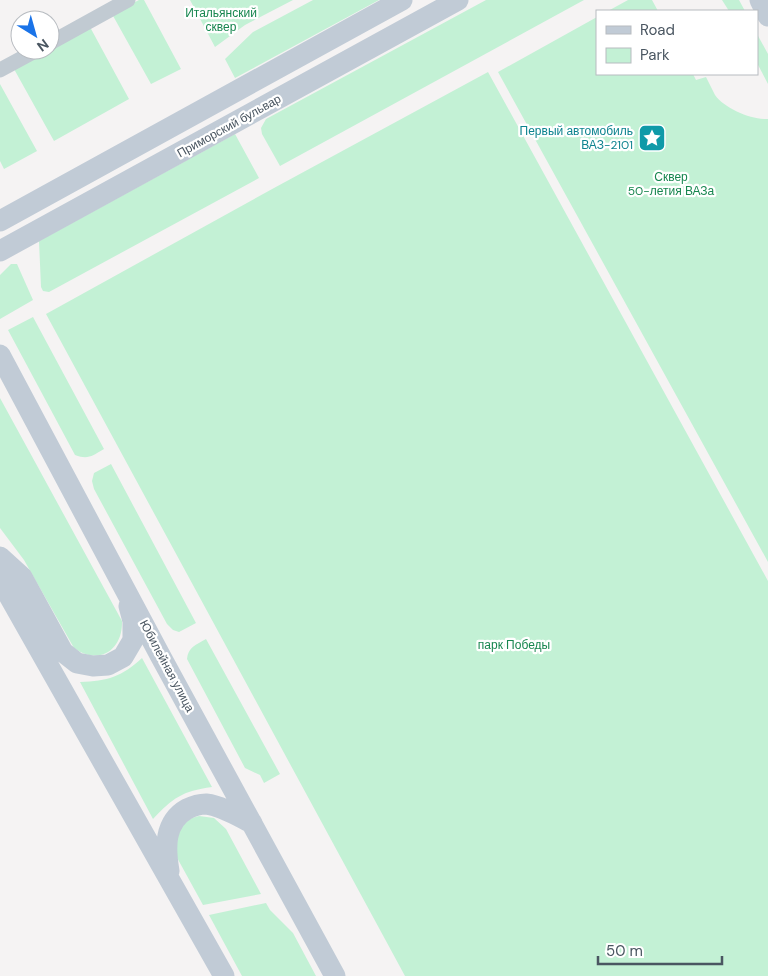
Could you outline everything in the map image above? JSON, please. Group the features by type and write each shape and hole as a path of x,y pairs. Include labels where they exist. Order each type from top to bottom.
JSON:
{"main road":[{"path":"0,221 402,0"},
{"name":"Приморский бульвар","path":"0,251 458,0"},
{"path":"760,0 768,16"},
{"name":"Юбилейная улица","path":"0,355 336,976"},
{"path":"0,557 22,577 63,652 77,663 93,666 108,665 123,657 133,640 133,621 124,586"},
{"path":"0,580 224,976"},
{"path":"171,882 166,853 167,834 174,821 183,811 205,804 223,809 252,823"}],"street":[{"path":"60,37 128,0"},
{"path":"0,70 18,60"}],"green space":[{"path":"139,0 144,0 181,69 151,84 112,14"},
{"name":"Итальянский сквер","path":"190,0 293,0 245,25 215,47"},
{"path":"313,0 379,0 235,78 225,59 253,32"},
{"path":"486,0 584,0 280,166 262,134 261,128 266,119"},
{"path":"628,0 652,0 657,10 610,10"},
{"path":"722,0 739,0 744,10 728,10"},
{"name":"Сквер 50-летия ВАЗа","path":"596,18 596,75 694,75 696,80 706,77 715,95 725,105 747,116 768,119 768,562 498,72"},
{"path":"90,27 129,99 54,141 14,69 30,60 60,60 60,44"},
{"path":"758,36 768,54 768,84 758,65"},
{"name":"парк Победы","path":"488,72 768,581 768,976 405,976 46,314"},
{"path":"0,84 37,151 4,169 0,161"},
{"path":"235,134 259,178 49,292 43,291 41,287 39,241"},
{"path":"11,264 17,264 33,300 0,319 0,275"},
{"path":"33,317 104,449 93,455 83,457 75,455 8,330"},
{"path":"0,398 122,621 118,640 108,652 92,655 74,648 24,560 0,528"},
{"path":"111,464 196,623 179,632 173,630 167,624 94,489 92,481 94,473"},
{"path":"206,639 280,774 264,783 260,775 245,768 187,659 191,649"},
{"path":"142,658 212,787 185,793 166,806 153,819 80,682 114,677 127,670"},
{"path":"199,816 214,818 226,829 261,894 203,905 175,854 180,826"},
{"path":"266,903 270,910 293,933 316,976 242,976 209,915"}],"place":[{"name":"Первый автомобиль ВАЗ-2101","path":"652,138"}]}
